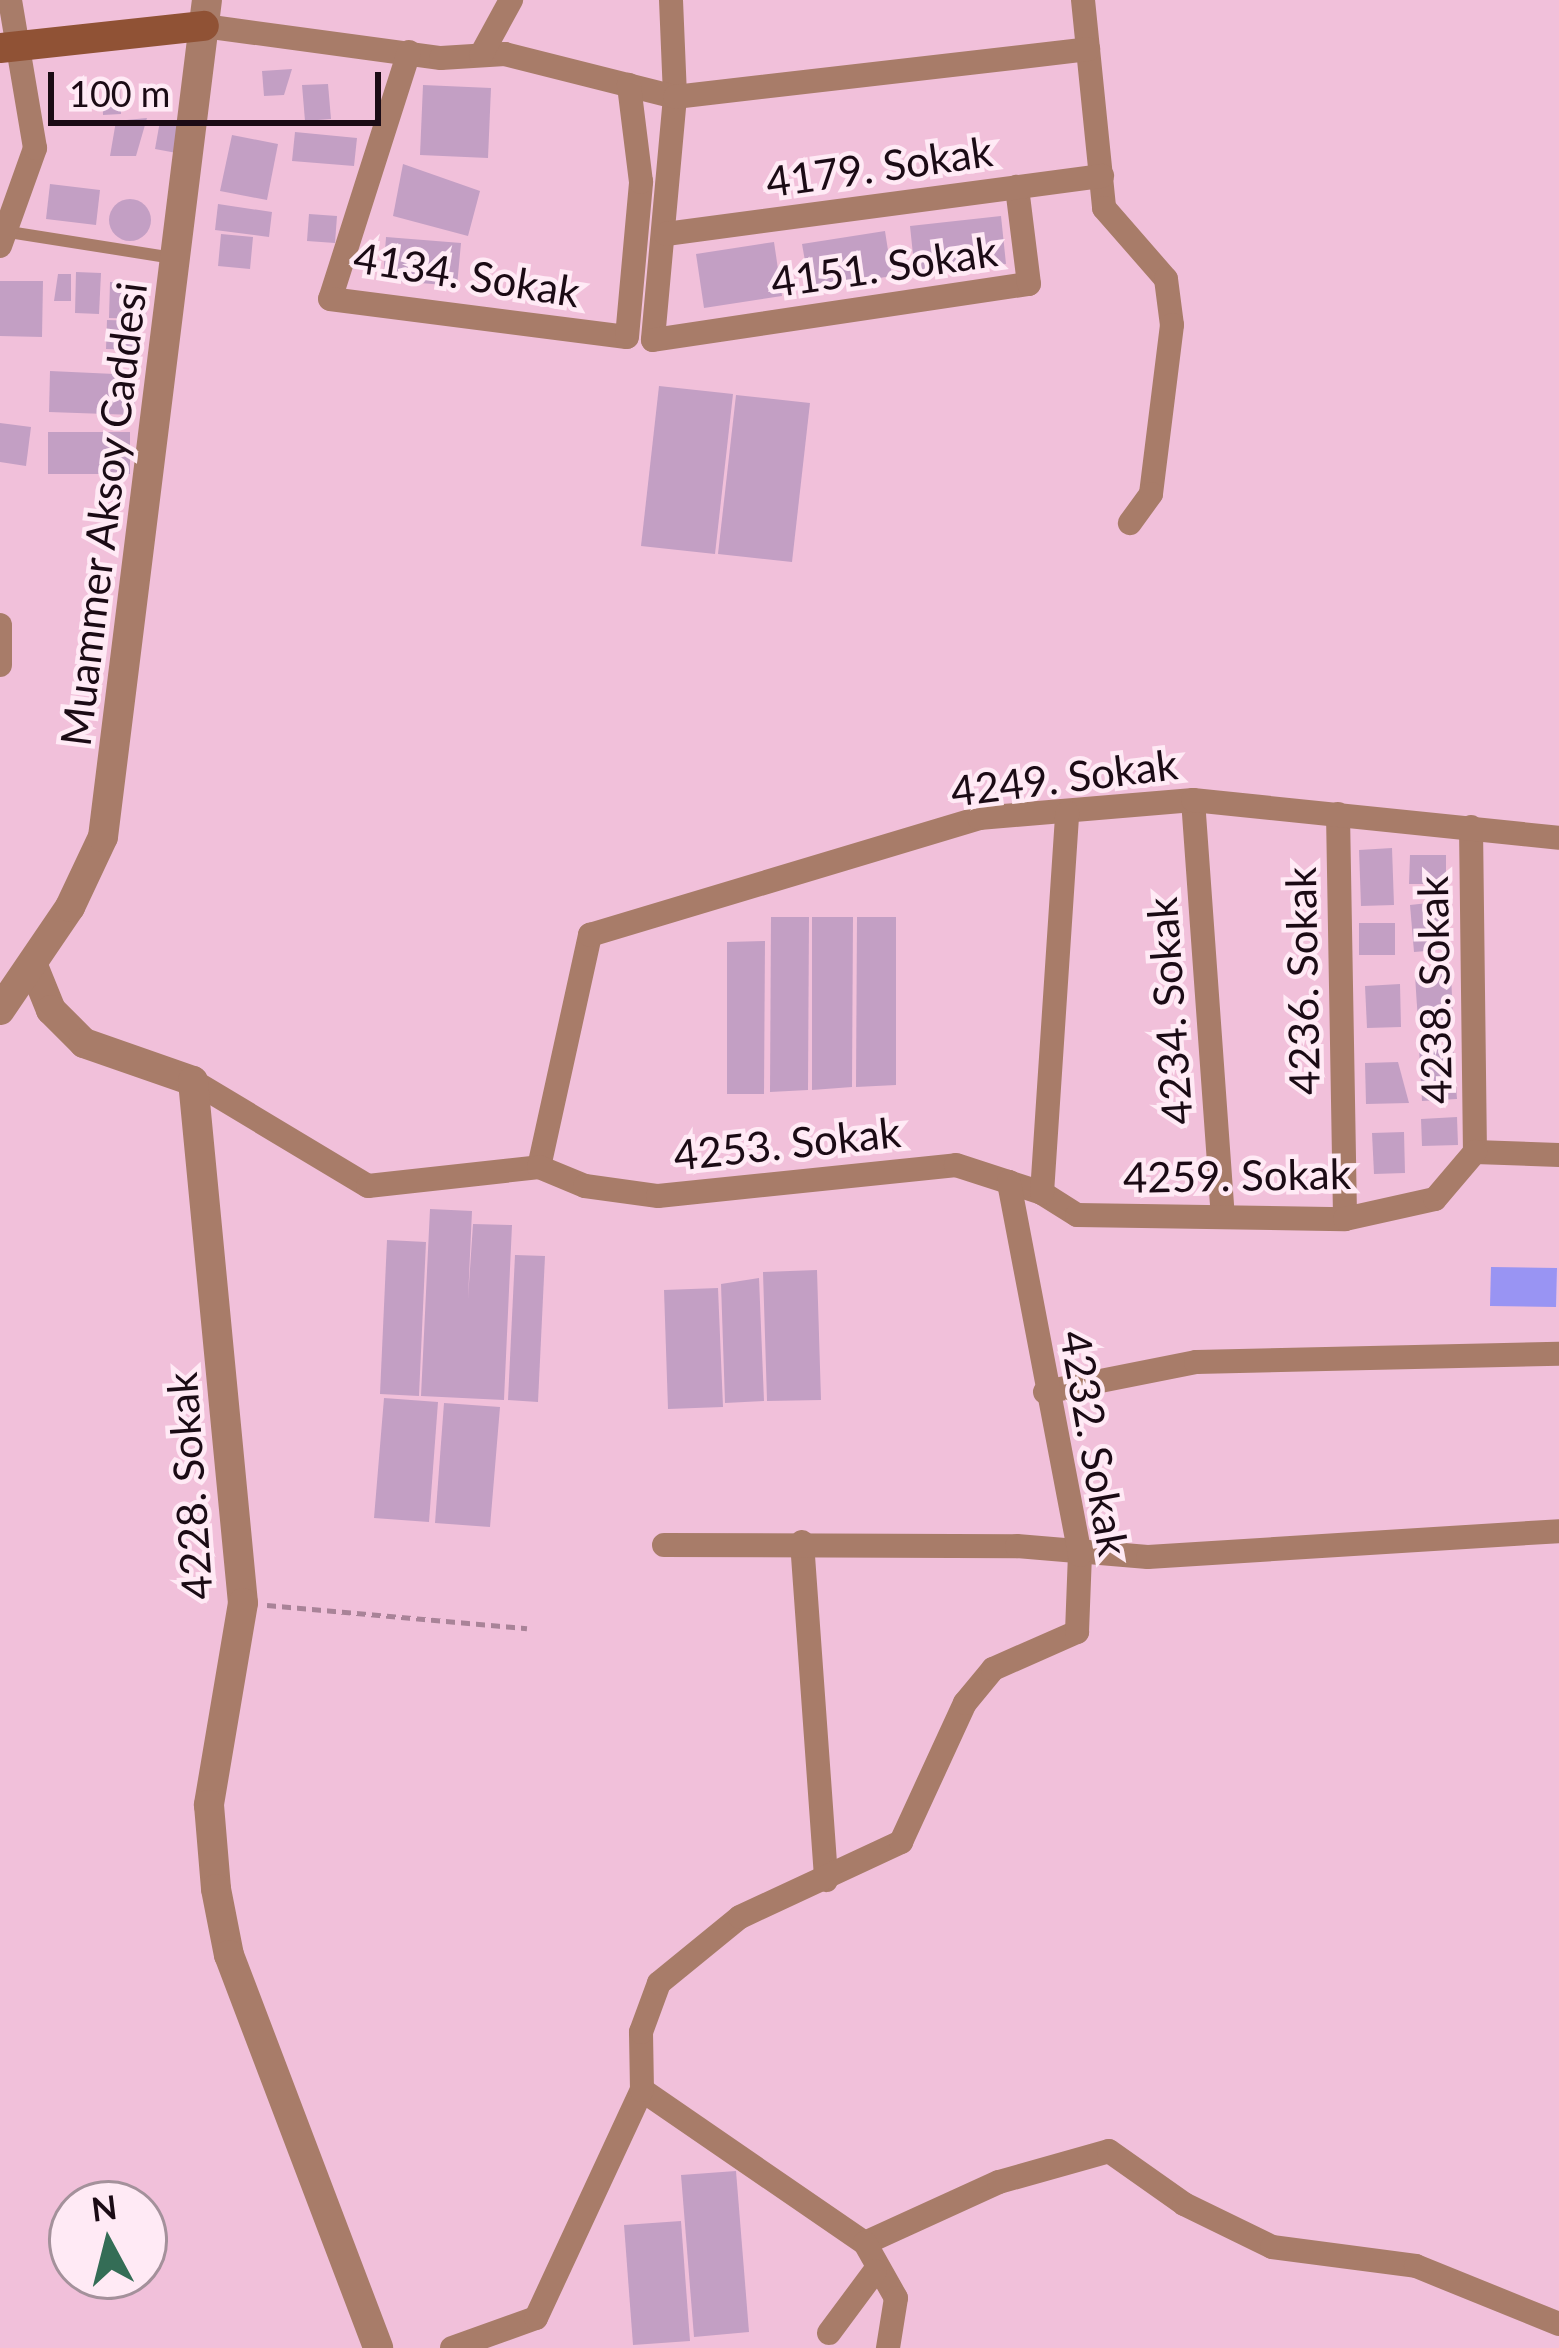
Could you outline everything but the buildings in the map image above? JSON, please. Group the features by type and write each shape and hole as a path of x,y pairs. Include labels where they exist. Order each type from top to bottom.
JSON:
{"main road":[{"path":"11,47 206,13"}],"street":[{"path":"4,239 35,148 11,47 10,0"},
{"path":"481,55 512,0"},
{"path":"665,234 675,97 671,0"},
{"path":"1083,0 1104,208 1122,237 1166,279 1172,325 1151,494 1130,523"},
{"path":"206,13 409,52 481,55 675,97 1088,49"},
{"name":"Muammer Aksoy Caddesi","path":"0,1010 34,968 103,837 206,13"},
{"name":"4134. Sokak","path":"409,52 330,299 627,337 641,182 629,86"},
{"name":"4179. Sokak","path":"665,234 1102,176"},
{"name":"4151. Sokak","path":"665,234 653,340 1029,284 1017,187"},
{"path":"0,625 0,665"},
{"name":"4249. Sokak","path":"539,1168 590,935 979,818 1193,800 1559,838"},
{"name":"4234. Sokak","path":"1193,800 1223,1217"},
{"path":"1042,1193 1067,812"},
{"name":"4236. Sokak","path":"1338,814 1345,1219"},
{"name":"4238. Sokak","path":"1471,827 1475,1152"},
{"path":"34,968 51,1010 84,1043 193,1081 368,1186 539,1168"},
{"name":"4228. Sokak","path":"193,1081 243,1603 208,1805 229,1954 378,2348"},
{"path":"1475,1152 1559,1155"},
{"name":"4259. Sokak","path":"1042,1193 1077,1216 1345,1219 1435,1199 1475,1152"},
{"name":"4253. Sokak","path":"539,1168 585,1186 658,1196 956,1165 1042,1193"},
{"name":"4232. Sokak","path":"452,2348 536,2318 643,2090 641,2032 659,1983 740,1917 901,1842 965,1703 993,1670 1077,1632 1080,1555 1045,1392 1009,1182"},
{"path":"1045,1392 1196,1363 1559,1354"},
{"path":"664,1545 802,1542 1080,1555 1559,1531"},
{"path":"802,1542 826,1880"},
{"path":"643,2090 865,2243 875,2271 896,2298 888,2348"},
{"path":"865,2243 999,2182 1109,2151 1184,2204 1272,2247 1417,2266 1559,2324"},
{"path":"830,2332 875,2271"}],"lane":[{"path":"4,239 177,259"}],"path":[{"path":"243,1603 527,1628"}],"shaded area":[{"path":"1491,1267 1557,1268 1556,1307 1490,1306"}]}
